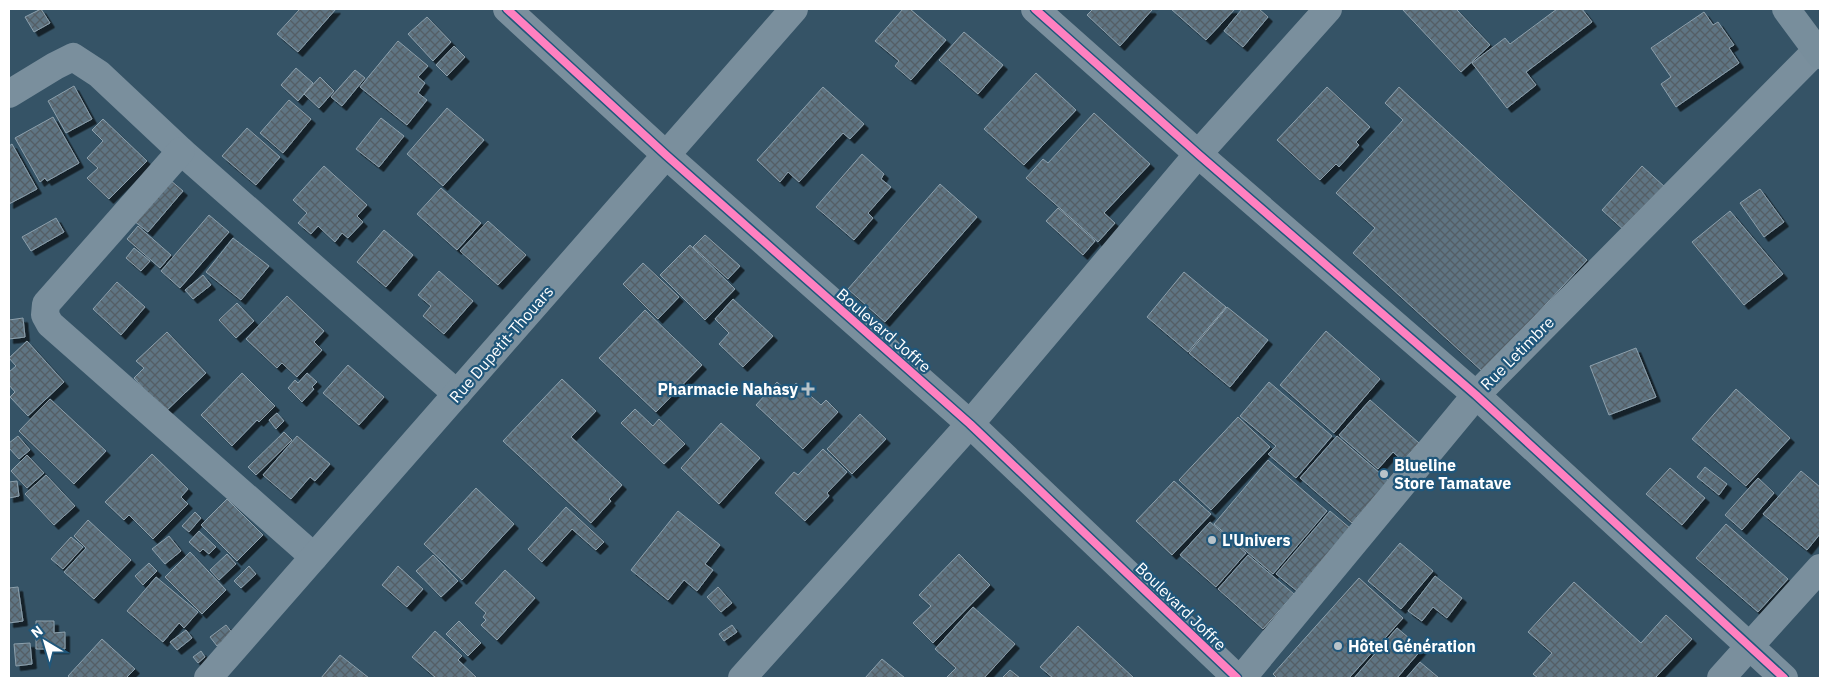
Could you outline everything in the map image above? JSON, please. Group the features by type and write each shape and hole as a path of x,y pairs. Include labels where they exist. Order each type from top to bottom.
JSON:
{"main road":[{"path":"1786,9 1819,52"}],"street":[{"name":"Boulevard Joffre","path":"507,9 666,155 970,424 1237,678"},
{"name":"Rue Dupetit-Thouars","path":"208,678 794,9"},
{"path":"1035,9 1198,154 1476,395 1784,678"},
{"path":"742,678 970,424 1318,12"},
{"name":"Rue Letimbre","path":"1242,678 1476,395 1819,52"},
{"path":"9,94 73,57 99,74 181,151 457,394"},
{"path":"181,151 46,304 45,315 50,324 314,557"},
{"path":"1721,678 1820,568"}],"building":[{"path":"41,9 50,23 34,32 25,17"},
{"path":"300,9 336,9 298,52 277,34"},
{"path":"903,9 910,9 946,40 911,80 895,66 899,61 875,41"},
{"path":"1093,9 1152,10 1120,46 1087,15"},
{"path":"1171,9 1235,9 1206,40"},
{"path":"1242,9 1259,9 1268,17 1243,47 1224,31"},
{"path":"1402,9 1456,9 1490,45 1461,72"},
{"path":"1557,9 1582,9 1592,22 1526,72 1536,85 1507,108 1472,63 1505,38 1510,44"},
{"path":"1704,12 1713,25 1718,22 1734,45 1729,48 1739,63 1676,107 1661,84 1671,77 1651,48"},
{"path":"427,17 451,42 433,61 408,34"},
{"path":"964,32 1003,65 978,94 939,60"},
{"path":"398,41 428,66 418,77 425,83 418,93 427,100 407,125 360,87"},
{"path":"454,46 465,57 447,76 436,65"},
{"path":"296,68 313,83 298,101 281,85"},
{"path":"355,70 365,78 342,106 331,97"},
{"path":"1036,73 1076,110 1024,165 984,129"},
{"path":"320,77 334,91 319,108 304,94"},
{"path":"74,86 92,119 66,133 48,101"},
{"path":"823,87 864,124 850,139 843,133 799,182 788,172 780,182 757,160"},
{"path":"1327,87 1370,127 1356,142 1359,145 1339,167 1336,164 1320,180 1277,140"},
{"path":"1399,87 1587,260 1483,372 1353,253 1375,228 1336,193 1403,120 1385,103"},
{"path":"289,100 311,119 283,153 260,133"},
{"path":"447,108 484,140 443,186 407,154"},
{"path":"1094,113 1150,164 1104,213 1115,223 1098,242 1026,178 1043,159 1048,163"},
{"path":"53,117 79,163 47,181 45,178 40,182 15,138"},
{"path":"381,118 404,136 379,167 356,149"},
{"path":"103,119 147,161 109,199 87,178 98,168 87,158 103,141 92,130"},
{"path":"247,128 280,157 256,185 222,156"},
{"path":"12,144 37,189 9,204 9,146"},
{"path":"862,154 884,174 881,179 891,187 868,213 873,218 854,240 816,207"},
{"path":"324,166 367,205 357,216 363,222 348,238 342,233 335,242 318,226 311,234 298,223 307,213 293,200"},
{"path":"1642,166 1666,188 1626,232 1602,210"},
{"path":"170,180 183,191 148,232 134,221"},
{"path":"940,184 977,217 885,322 848,289"},
{"path":"441,188 481,223 457,250 417,214"},
{"path":"1760,189 1784,222 1764,237 1740,203"},
{"path":"1058,208 1095,241 1083,255 1046,221"},
{"path":"1730,211 1783,274 1744,305 1692,242"},
{"path":"209,215 229,232 180,288 161,271"},
{"path":"56,218 64,232 31,251 22,237"},
{"path":"488,221 526,255 498,285 460,251"},
{"path":"138,226 171,255 160,268 127,239"},
{"path":"384,230 413,255 386,287 357,262"},
{"path":"705,235 740,266 728,279 693,247"},
{"path":"233,238 269,266 241,300 206,272"},
{"path":"690,245 735,289 705,320 660,275"},
{"path":"134,248 150,261 141,271 126,258"},
{"path":"643,263 679,297 658,319 623,284"},
{"path":"439,271 473,301 444,334 423,316 431,306 418,295"},
{"path":"1184,272 1226,307 1188,352 1147,317"},
{"path":"203,275 211,285 193,299 185,290"},
{"path":"117,282 145,307 121,335 93,309"},
{"path":"287,296 324,331 314,342 322,350 297,377 282,363 277,368 246,339"},
{"path":"733,299 773,336 743,367 719,344 729,333 715,319"},
{"path":"237,303 254,321 236,338 219,320"},
{"path":"1227,307 1268,340 1230,387 1189,353"},
{"path":"645,310 702,365 656,412 599,358"},
{"path":"23,318 25,337 9,339 9,320"},
{"path":"1326,331 1380,379 1334,433 1280,385"},
{"path":"167,332 206,373 165,412 134,378 144,368 136,361"},
{"path":"27,341 64,382 28,416 10,397 15,392 9,385 9,372 16,366 9,358"},
{"path":"1636,348 1656,397 1609,415 1590,366"},
{"path":"348,365 384,397 359,425 323,393"},
{"path":"242,373 275,406 259,422 257,420 232,446 201,415"},
{"path":"307,373 317,382 312,387 314,389 302,402 288,388 295,380 298,383"},
{"path":"562,379 596,411 571,437 622,485 609,499 611,501 591,523 503,441"},
{"path":"777,382 788,392 796,383 821,405 826,400 838,412 803,449 756,405"},
{"path":"1269,382 1332,436 1296,478 1268,454 1276,446 1240,416"},
{"path":"1736,389 1790,438 1746,486 1692,439"},
{"path":"50,399 106,451 74,484 19,431"},
{"path":"1370,400 1419,443 1403,461 1393,452 1378,469 1339,435"},
{"path":"635,409 653,426 659,419 685,444 664,464 621,423"},
{"path":"277,413 284,421 276,429 269,420"},
{"path":"860,414 886,439 852,474 827,449"},
{"path":"1238,417 1270,447 1211,510 1179,480"},
{"path":"721,423 760,458 719,504 681,468"},
{"path":"284,432 292,440 256,475 248,467"},
{"path":"18,436 30,450 19,459 9,448 9,443"},
{"path":"297,436 330,464 315,481 310,477 291,499 263,475"},
{"path":"1337,436 1389,481 1352,523 1300,478"},
{"path":"823,449 847,472 827,493 829,496 805,521 775,493 794,472 798,475"},
{"path":"152,454 188,489 181,497 188,504 153,539 129,515 124,520 105,502"},
{"path":"27,455 44,473 27,488 11,471"},
{"path":"1268,460 1327,511 1273,574 1214,524"},
{"path":"1705,467 1727,484 1719,495 1697,477"},
{"path":"1670,468 1705,498 1682,525 1646,494"},
{"path":"1801,471 1820,487 1820,534 1807,550 1763,514"},
{"path":"46,475 75,506 54,525 25,494"},
{"path":"1758,478 1774,493 1742,530 1725,515"},
{"path":"17,481 19,496 9,498 9,482"},
{"path":"1174,481 1211,514 1172,555 1136,521"},
{"path":"476,488 514,524 462,580 424,544"},
{"path":"227,499 263,535 237,561 201,525"},
{"path":"566,507 604,542 596,550 572,529 542,562 528,549"},
{"path":"678,511 720,545 705,564 713,570 697,591 684,580 668,600 631,570"},
{"path":"1330,511 1351,529 1297,591 1276,574"},
{"path":"195,512 201,518 189,532 182,526"},
{"path":"88,520 131,560 94,599 64,572 86,548 74,536"},
{"path":"1210,522 1246,553 1216,587 1180,555"},
{"path":"1726,524 1788,579 1758,612 1696,558"},
{"path":"199,531 216,547 209,554 203,549 200,552 189,542"},
{"path":"169,536 181,551 165,564 152,549"},
{"path":"71,537 83,547 63,569 51,559"},
{"path":"1400,543 1433,571 1401,609 1368,581"},
{"path":"190,552 226,590 202,614 165,577"},
{"path":"227,554 236,564 219,580 210,570"},
{"path":"959,554 990,585 933,643 913,623 931,606 919,595"},
{"path":"433,555 458,581 441,597 416,571"},
{"path":"1248,555 1294,594 1263,629 1218,589"},
{"path":"149,563 157,571 143,585 135,576"},
{"path":"249,566 256,574 241,588 234,581"},
{"path":"398,566 423,589 407,607 382,585"},
{"path":"505,570 535,598 497,640 481,625 486,620 483,617 486,613 475,603"},
{"path":"1435,576 1462,598 1447,618 1433,607 1422,621 1408,611"},
{"path":"156,577 198,612 184,628 179,623 163,642 127,611"},
{"name":"Hôtel Génération","path":"1359,578 1403,618 1349,678 1277,678 1273,674"},
{"path":"1574,582 1641,643 1666,615 1692,639 1655,678 1538,678 1533,674 1552,653 1528,632"},
{"path":"18,587 23,621 9,623 9,588"},
{"path":"718,587 732,603 721,612 707,597"},
{"path":"973,607 1015,644 984,678 946,678 956,668 935,649"},
{"path":"36,621 54,621 54,633 65,632 65,649 36,649"},
{"path":"459,621 481,643 468,656 446,634"},
{"path":"226,625 233,634 217,646 210,637"},
{"path":"732,625 737,632 724,641 719,634"},
{"path":"1078,626 1134,678 1053,678 1040,667"},
{"path":"1397,628 1422,649 1397,678 1354,678"},
{"path":"186,630 192,638 177,650 170,642"},
{"path":"435,631 462,656 458,660 477,678 436,678 412,657"},
{"path":"102,639 135,669 126,678 70,678 68,676"},
{"path":"30,643 32,664 16,666 14,644"},
{"path":"201,651 205,657 198,663 193,657"},
{"path":"340,655 369,678 321,678"},
{"path":"882,659 905,678 865,678"},
{"path":"1420,662 1439,678 1406,678"},
{"path":"1010,670 1020,678 1002,678"}],"cycle path":[{"path":"507,9 666,155 970,424 1237,678"},
{"path":"1035,9 1198,154 1476,395 1784,678"}],"place":[{"name":"Pharmacie Nahasy","path":"808,389"},
{"name":"Blueline Store Tamatave","path":"1384,474"},
{"name":"L'Univers","path":"1212,540"},
{"name":"Hôtel Génération","path":"1338,646"}]}
